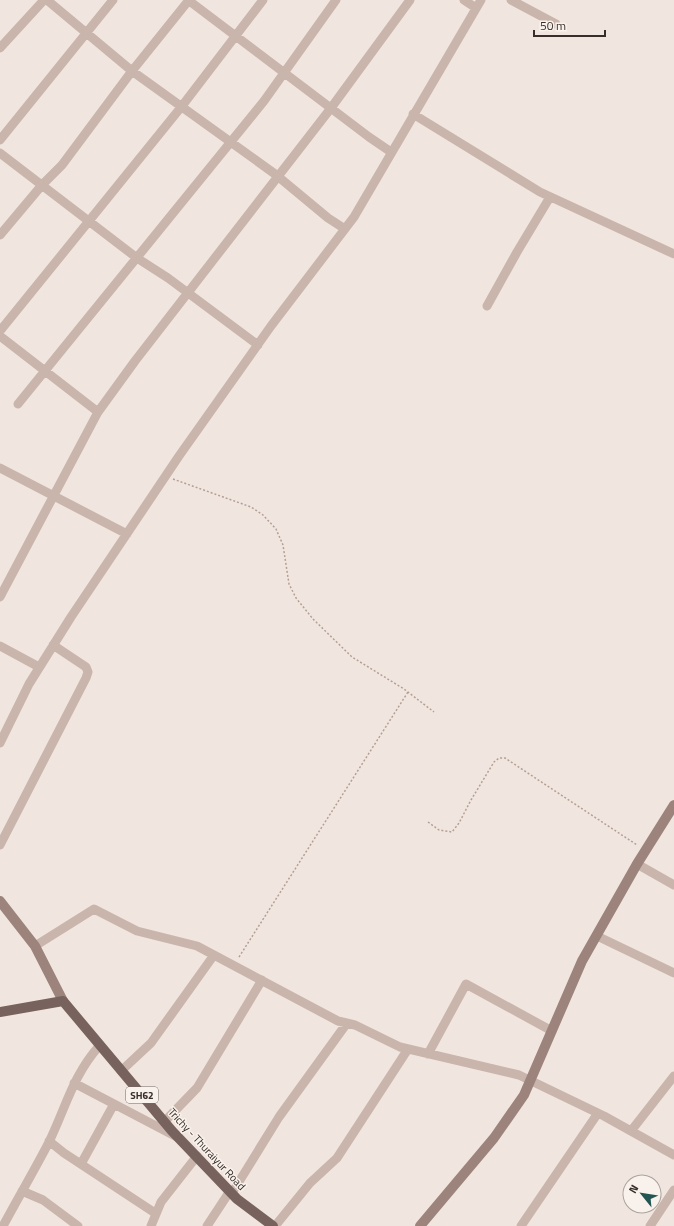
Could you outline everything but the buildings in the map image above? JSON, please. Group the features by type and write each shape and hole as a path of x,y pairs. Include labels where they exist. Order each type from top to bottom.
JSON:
{"main road":[{"path":"420,1226 494,1138 515,1109 531,1082 571,984 637,864 674,805"},
{"path":"0,901 35,946 63,1001 0,1012"},
{"name":"Trichy - Thuraiyur Road","path":"63,1001 164,1122 231,1192 269,1225"}],"street":[{"path":"0,48 46,0 132,71 278,177 328,218 345,229"},
{"path":"0,140 112,0"},
{"path":"0,235 42,185 62,165 132,71 188,0 284,74 391,152"},
{"path":"0,331 182,106 263,0"},
{"path":"18,404 44,370 230,143 284,74 336,0"},
{"path":"0,597 98,412 135,361 189,294 331,108 410,0"},
{"path":"464,0 476,8"},
{"path":"0,743 39,667 166,476 258,345 354,217 481,0"},
{"path":"511,0 556,24"},
{"path":"413,114 540,192 674,254"},
{"path":"0,153 137,258 168,278 258,345"},
{"path":"487,306 516,252 550,197"},
{"path":"0,336 98,412"},
{"path":"0,468 127,534"},
{"path":"0,846 88,672 86,667 53,645"},
{"path":"0,646 39,667"},
{"path":"637,864 674,885"},
{"path":"35,946 94,909 137,931 197,946 338,1021 355,1024 400,1047 519,1075 598,1113 674,1155"},
{"path":"597,936 674,973"},
{"path":"121,1070 152,1043 214,955"},
{"path":"164,1122 197,1088 262,980"},
{"path":"428,1054 466,984 552,1030"},
{"path":"207,1226 231,1192 279,1117 347,1023"},
{"path":"3,1226 49,1141 74,1083 87,1060 100,1045"},
{"path":"269,1225 310,1182 337,1158 408,1049"},
{"path":"631,1131 674,1076"},
{"path":"74,1083 180,1139"},
{"path":"81,1164 114,1104"},
{"path":"521,1226 598,1113"},
{"path":"49,1141 155,1214"},
{"path":"150,1226 161,1202 197,1156"},
{"path":"650,1226 674,1190"},
{"path":"22,1191 43,1200 78,1226"}],"path":[{"path":"166,476 251,507 263,515 276,529 282,545 289,584 296,598 313,619 352,657 372,668 408,692 434,712"},
{"path":"233,965 408,692"},
{"path":"428,822 439,830 452,832 459,823 494,762 500,758 505,758 645,851"}]}
